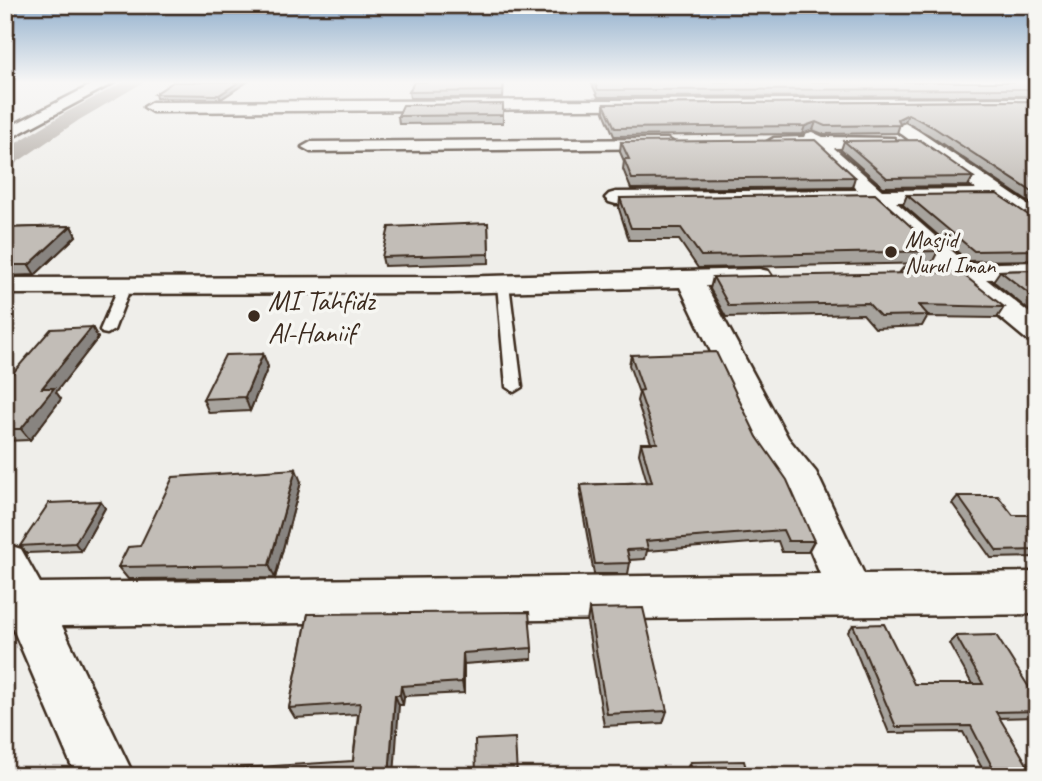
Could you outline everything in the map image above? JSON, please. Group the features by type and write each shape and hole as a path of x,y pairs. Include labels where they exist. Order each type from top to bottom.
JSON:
{"street":[{"path":"5,136 38,118"},
{"path":"794,118 961,272 1037,334"},
{"path":"888,118 999,195 1027,207 1037,221"},
{"path":"752,143 922,141"},
{"path":"312,147 684,144"},
{"path":"616,198 999,195"},
{"path":"893,274 1037,270"},
{"path":"5,286 503,284 784,276"},
{"path":"689,279 774,446 802,483 851,595"},
{"path":"5,564 27,605 105,776"},
{"path":"27,605 1037,593"}],"lane":[{"path":"503,284 514,387"},
{"path":"107,330 125,286"}],"building":[{"path":"611,118 899,118 900,125 825,126 816,122 805,126 615,128"},
{"path":"917,118 1037,118 1037,195"},
{"path":"815,140 855,177 632,179 624,159 629,159 621,142"},
{"path":"920,140 973,177 887,178 844,141"},
{"path":"875,194 938,251 701,256 681,228 631,228 620,198"},
{"path":"997,194 1037,219 1037,250 974,251 907,195"},
{"path":"488,223 489,254 382,257 389,227"},
{"path":"71,226 29,265 5,265 5,228"},
{"path":"1037,270 1037,300 1000,271"},
{"path":"960,272 1004,307 919,305 928,315 880,316 868,303 729,306 713,277"},
{"path":"92,327 42,388 54,388 21,429 5,429 5,382 51,329"},
{"path":"716,352 757,437 787,480 814,541 788,541 783,530 646,541 648,549 627,550 630,563 595,564 581,485 652,482 641,443 657,443 639,391 643,390 631,355"},
{"path":"263,354 245,397 203,399 225,355"},
{"path":"296,469 269,565 118,567 128,547 140,546 173,477"},
{"path":"958,496 998,496 1013,515 1037,515 1037,550 997,551"},
{"path":"100,501 75,543 20,546 49,503"},
{"path":"643,608 667,711 607,714 589,609"},
{"path":"529,612 532,648 463,653 462,682 401,686 400,695 395,695 389,776 209,776 210,770 353,761 360,703 289,708 308,614"},
{"path":"884,624 914,684 983,684 956,636 996,635 1037,700 1037,711 996,712 1034,776 997,776 971,726 896,727 853,625"},
{"path":"515,738 517,776 469,776 476,775 475,740"},
{"path":"744,761 748,776 693,776 690,762"}],"waterway":[{"path":"5,160 69,118"}],"place":[{"name":"Masjid Nurul Iman","path":"891,252"},
{"name":"MI Tahfidz Al-Haniif","path":"254,316"}]}
